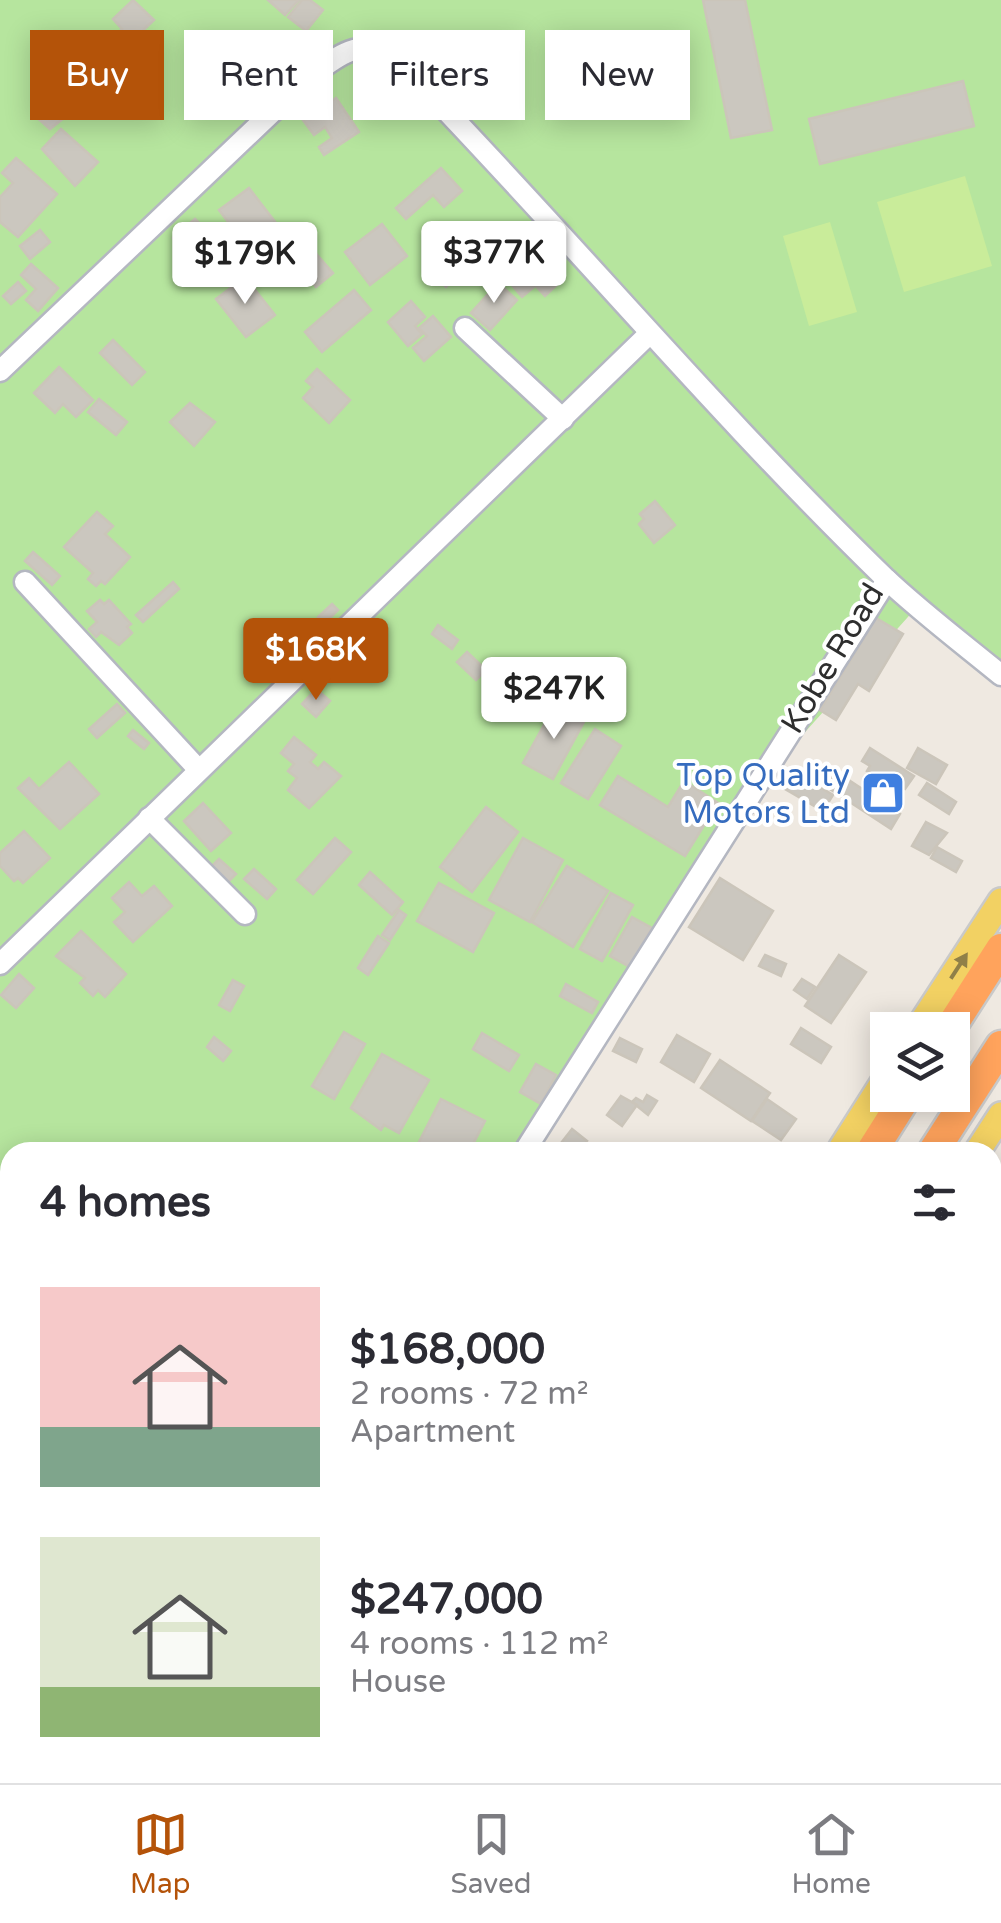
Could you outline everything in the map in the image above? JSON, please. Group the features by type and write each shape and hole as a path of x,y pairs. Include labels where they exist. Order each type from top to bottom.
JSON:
{"highway":[{"path":"961,1012 1001,949"},
{"path":"939,1142 1001,1046"},
{"path":"877,1142 897,1112"}],"main road":[{"path":"929,1012 1001,901"},
{"path":"845,1142 870,1104"},
{"path":"984,1142 1001,1116"}],"street":[{"name":"Kobe Road","path":"0,371 306,80 339,55 361,47 391,54 481,146 648,335 887,580 530,1142"},
{"path":"466,328 563,419"},
{"path":"0,964 648,335"},
{"path":"887,580 1001,675"},
{"path":"25,582 198,768"},
{"path":"149,818 246,914"}],"green space":[{"path":"0,0 1001,0 1001,661 924,599 748,796 541,1142 0,1142"},
{"path":"965,176 992,266 904,292 877,202"},
{"path":"830,222 857,312 809,326 783,236"}],"building":[{"path":"133,0 154,20 143,30 121,30 113,19"},
{"path":"268,0 299,0 285,15"},
{"path":"302,0 310,0 323,10 307,30 288,17"},
{"path":"703,0 745,0 772,130 731,138"},
{"path":"963,81 974,126 820,164 809,119"},
{"path":"336,98 359,132 324,155 319,147 332,138 325,127 314,135 303,120 333,120"},
{"path":"40,120 61,120 50,129"},
{"path":"61,129 98,162 75,186 42,149"},
{"path":"16,158 57,194 18,237 0,222 0,197 13,183 2,173"},
{"path":"441,168 462,191 444,207 433,195 406,219 396,208"},
{"path":"249,188 286,236 256,259 219,210"},
{"path":"195,219 202,226 180,245 173,238"},
{"path":"382,224 407,256 370,285 345,252"},
{"path":"40,230 50,242 30,259 20,246"},
{"path":"312,249 333,273 316,287 296,263"},
{"path":"539,252 554,270 522,297 507,279"},
{"path":"444,262 457,275 446,287 432,274"},
{"path":"31,264 58,288 38,311 26,300 36,289 21,275"},
{"path":"556,269 564,278 545,296 536,286"},
{"path":"245,277 275,315 246,337 216,299"},
{"path":"18,282 26,291 11,304 3,296"},
{"path":"498,283 517,300 490,330 471,313"},
{"path":"354,290 371,310 322,352 305,332"},
{"path":"411,301 425,317 415,326 422,334 408,346 388,322"},
{"path":"433,316 451,337 424,361 413,348 427,336 419,328"},
{"path":"113,340 145,372 132,385 100,353"},
{"path":"59,367 93,400 76,417 63,404 55,413 34,393"},
{"path":"317,369 350,400 329,423 303,398 313,387 306,381"},
{"path":"99,399 127,422 116,435 88,412"},
{"path":"190,403 215,422 194,446 170,422"},
{"path":"655,501 675,525 654,543 639,524 644,519 640,514"},
{"path":"97,512 113,526 105,534 130,557 105,584 101,581 96,586 88,579 93,573 64,547"},
{"path":"33,552 60,576 52,585 25,561"},
{"path":"173,582 179,589 143,622 136,615"},
{"path":"100,600 104,604 109,600 131,624 127,627 132,633 119,645 101,632 96,637 89,629 97,622 87,611"},
{"path":"332,604 338,610 324,624 318,617"},
{"path":"876,618 903,634 869,691 858,684 836,720 820,710"},
{"path":"438,625 458,640 452,649 432,634"},
{"path":"467,652 486,670 476,680 457,662"},
{"path":"492,673 515,696 506,705 483,683"},
{"path":"316,689 330,701 316,717 302,704"},
{"path":"117,704 125,713 97,738 89,729"},
{"path":"555,705 585,720 553,779 523,763"},
{"path":"595,729 621,746 588,799 561,783"},
{"path":"133,730 149,743 144,749 128,736"},
{"path":"294,737 316,755 310,762 318,769 324,762 341,776 309,808 288,790 297,778 288,771 294,764 281,753"},
{"path":"870,748 914,776 905,789 867,771 870,766 862,761"},
{"path":"918,748 947,765 936,784 907,768"},
{"path":"69,762 99,794 60,829 18,788 29,778 39,789"},
{"path":"826,765 900,814 891,829 816,780"},
{"path":"794,772 833,795 823,811 785,789"},
{"path":"618,776 668,807 684,781 718,803 685,856 600,805"},
{"path":"927,783 956,802 949,814 919,795"},
{"path":"203,803 231,833 211,851 184,821"},
{"path":"486,807 518,832 472,892 440,867"},
{"path":"926,822 947,833 929,855 912,846"},
{"path":"24,831 50,858 23,883 18,878 14,881 0,866 0,853"},
{"path":"335,838 351,852 313,894 297,880"},
{"path":"523,838 563,860 530,922 489,900"},
{"path":"937,847 962,861 956,872 931,858"},
{"path":"219,859 236,874 226,884 209,869"},
{"path":"567,866 608,891 573,947 532,922"},
{"path":"254,869 276,889 267,899 244,879"},
{"path":"370,872 403,902 392,915 359,885"},
{"path":"720,878 773,911 743,960 689,927"},
{"path":"129,882 142,896 154,886 172,906 133,942 114,922 125,912 112,898"},
{"path":"439,883 494,913 473,952 417,921"},
{"path":"611,893 633,905 602,961 580,949"},
{"path":"399,910 406,915 390,940 382,935"},
{"path":"632,917 652,928 630,967 610,956"},
{"path":"81,931 126,974 105,997 98,990 93,996 80,983 85,978 56,956"},
{"path":"378,936 389,943 368,975 358,968"},
{"path":"765,955 786,964 781,976 759,966"},
{"path":"839,955 866,972 831,1023 805,1006"},
{"path":"19,974 34,988 16,1008 1,995"},
{"path":"802,979 815,987 807,999 794,990"},
{"path":"233,980 244,986 230,1011 219,1005"},
{"path":"566,984 598,1002 592,1013 560,996"},
{"path":"801,1028 831,1047 821,1063 791,1044"},
{"path":"344,1032 365,1044 334,1099 312,1086"},
{"path":"482,1033 519,1055 509,1071 473,1049"},
{"path":"677,1035 710,1054 694,1082 661,1062"},
{"path":"214,1037 231,1051 223,1061 207,1047"},
{"path":"620,1038 642,1049 636,1062 613,1051"},
{"path":"382,1054 429,1080 399,1133 384,1125 381,1130 351,1108"},
{"path":"720,1060 770,1093 751,1121 701,1088"},
{"path":"536,1064 556,1075 541,1104 520,1092"},
{"path":"647,1095 657,1101 648,1115 632,1102 636,1098 643,1102"},
{"path":"621,1096 637,1105 622,1126 607,1115"},
{"path":"441,1099 485,1121 474,1142 419,1142"},
{"path":"767,1099 796,1119 781,1140 752,1121"},
{"path":"572,1129 587,1141 586,1142 562,1142"}],"place":[{"name":"Top Quality Motors Ltd","path":"883,793"}]}
